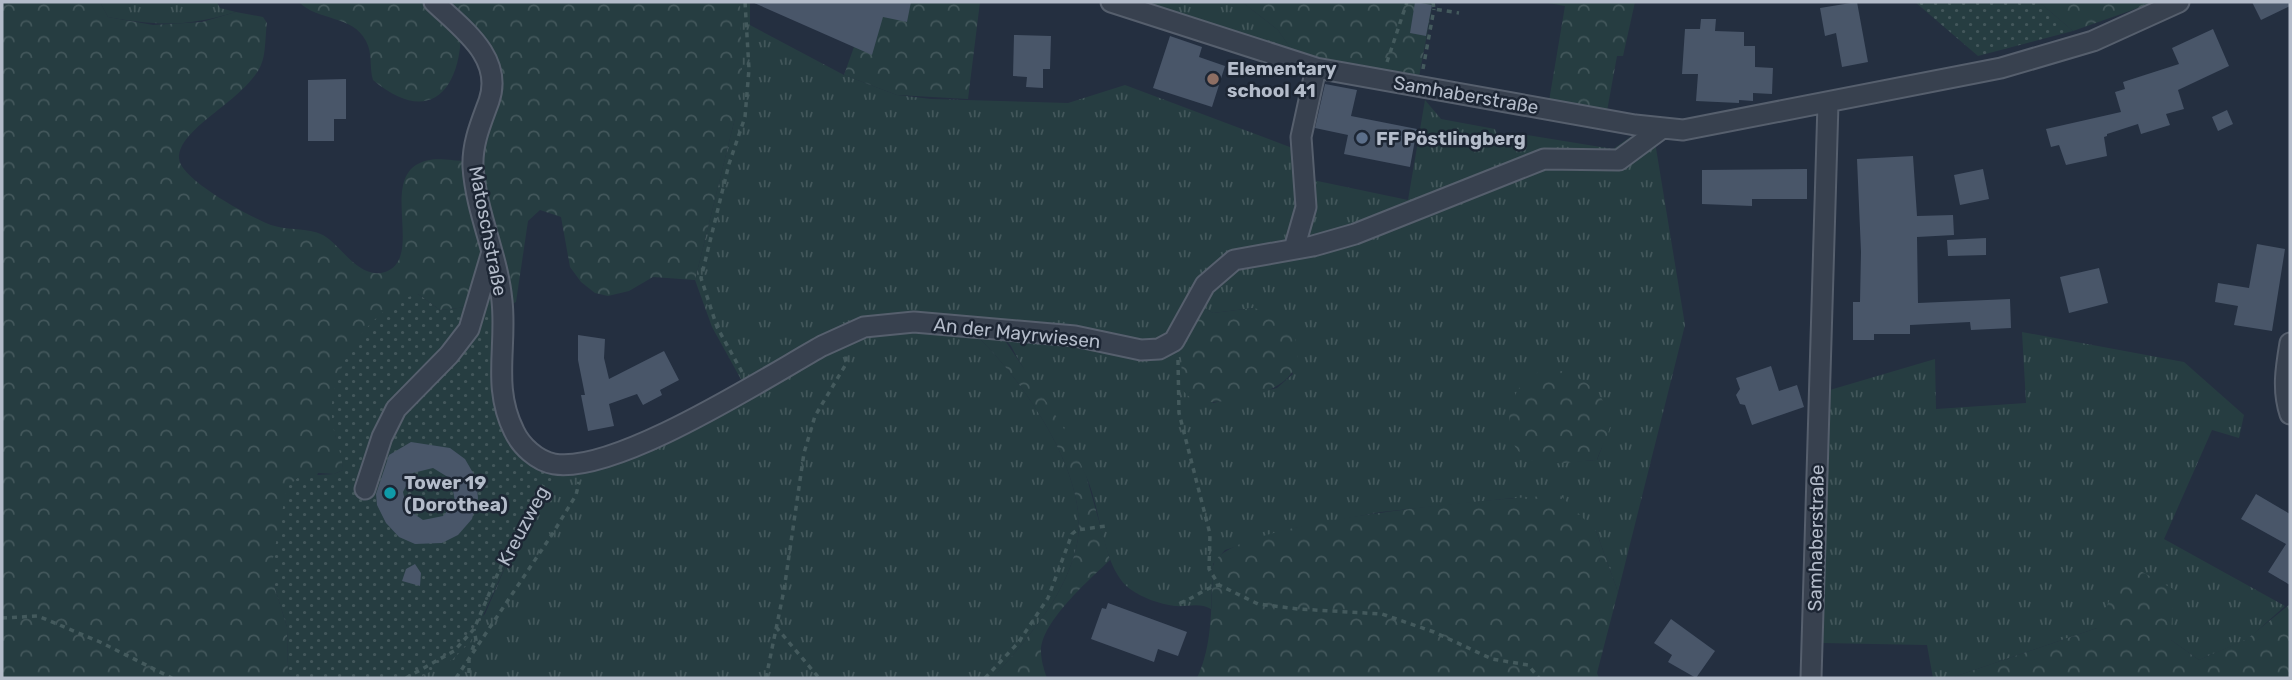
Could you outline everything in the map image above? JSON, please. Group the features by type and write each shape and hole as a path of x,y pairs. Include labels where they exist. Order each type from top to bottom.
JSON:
{"street":[{"name":"Matoschstraße","path":"434,2 477,44 492,76 489,99 473,155 477,196 493,253 502,303 499,379 505,409 524,446 539,458 553,464"},
{"name":"Samhaberstraße","path":"1111,2 1316,68 1661,129 1721,124 2043,57 2116,31 2179,2"},
{"path":"1294,249 1305,214 1301,137 1316,68"},
{"name":"Samhaberstraße","path":"1811,678 1828,103"},
{"path":"1174,341 1197,296 1220,269 1242,258 1355,234 1536,161 1555,158 1619,160 1661,129"},
{"path":"365,489 382,436 396,409 449,355 469,328 493,253"},
{"name":"An der Mayrwiesen","path":"751,387 839,338 878,324 914,322 1075,336 1141,350 1159,349 1174,341"},
{"path":"2290,343 2285,373 2285,400 2290,414"},
{"name":"Kreuzweg","path":"553,464 578,463 642,443 751,387"},
{"path":"1797,659 1813,631"}],"path":[{"path":"746,2 749,69 745,117 729,163 701,278 722,340 751,387"},
{"path":"1380,80 1407,2"},
{"path":"1420,87 1433,2"},
{"path":"1434,9 1460,13"},
{"path":"766,678 804,453 816,416 846,364 847,356 839,338"},
{"path":"1174,341 1178,362 1179,412 1210,534 1209,569 1219,585 1258,604 1382,614 1434,632 1492,659 1528,666 1539,678"},
{"path":"456,678 470,655 494,626 576,495 579,483 578,463"},
{"name":"Kreuzweg","path":"406,678 454,650 474,629 510,545 553,464"},
{"path":"985,678 1018,643 1048,598 1072,534 1077,530 1106,526"},
{"path":"1180,603 1198,597 1206,588 1219,585"},
{"path":"2,618 38,616 100,642 172,678"},
{"path":"776,627 819,678"},
{"path":"469,678 470,655 476,640 474,629"}],"green space":[{"path":"2,2 100,2 108,17 153,25 202,22 236,12 263,17 267,23 261,65 241,90 190,135 179,158 182,167 203,187 262,221 277,227 323,235 351,261 367,271 385,272 396,264 402,251 402,199 404,182 411,169 429,160 467,161 485,246 467,307 440,310 418,294 335,435 342,455 343,470 334,474 318,473 274,585 287,627 288,673 294,678 2,678"},
{"path":"100,2 217,2 220,8 236,12 187,23 142,22 108,17"},
{"path":"299,2 425,2 461,36 453,75 445,89 435,97 422,101 408,100 391,93 373,80 369,51 360,33 344,22 315,12"},
{"path":"441,2 740,2 742,71 735,118 695,280 653,277 629,291 608,296 595,293 581,282 570,267 561,217 540,210 528,221 516,302 510,305 479,172 482,146 498,97"},
{"path":"740,2 750,2 750,25 844,75 897,95 931,99 1068,103 1125,85 1295,149 1300,189 1291,235 1285,241 1237,252 1167,336 1151,344 910,317 743,383 712,327 695,280 735,118"},
{"path":"870,2 980,2 968,99 897,95 844,75"},
{"path":"1133,2 1242,2 1278,30 1293,52"},
{"path":"1242,2 1433,2 1419,77 1358,69 1293,52 1278,30"},
{"path":"1543,2 1635,2 1623,56 1617,56 1607,111 1549,101 1565,6"},
{"path":"1915,2 2039,2 2073,31 1978,56"},
{"path":"2039,2 2155,2 2073,31"},
{"path":"1425,100 1441,119 1495,129 1497,135 1505,140 1514,133 1613,149 1630,137 1638,140 1622,151 1552,153 1309,243 1303,236 1308,179 1408,200"},
{"path":"1655,142 1685,325 1618,592 1596,531 1513,498 1381,512 1295,528 1225,550 1213,564 1211,609 1157,602 1130,589 1121,579 1113,567 1091,489 1078,459 1011,346 1002,336 1181,343 1182,356 1213,403 1277,388 1293,374 1253,308 1213,313 1199,305 1227,271 1537,166 1609,166","holes":["1610,426 1597,460 1554,463"]},
{"path":"485,246 497,298 494,378 540,467 555,475 519,536 472,640 453,659 419,678 294,678 288,673 287,627 274,585 272,563 287,487 300,476 334,474 343,470 332,417 333,398 345,360 369,326 400,301 418,294 440,310 467,307"},
{"path":"1199,305 1213,313 1253,308 1281,314 1295,338 1298,358 1292,373 1279,385 1260,393 1239,399 1195,402 1182,390 1181,343"},
{"path":"873,330 975,334 1013,376 1032,402 1049,430 1074,489 1079,517 1072,563 1044,616 993,678 419,678 485,614 519,535 555,475 580,472"},
{"path":"2022,332 2184,362 2244,415 2239,438 2212,430 2164,539 2285,606 2248,639 2199,660 2171,640 2097,628 1951,678 1933,678 1927,645 1822,643 1823,392 1935,359 1936,409 2026,403"},
{"path":"975,334 1002,336 1062,425 1086,475 1110,560 1068,602 1049,627 1041,651 1047,678 993,678 1044,616 1072,563 1079,517 1074,489 1049,430 1032,402 1013,376"},
{"path":"1561,371 1587,383 1606,405 1610,428 1597,460 1538,462 1520,453 1513,442 1509,429 1510,415 1519,389 1528,378 1539,372"},
{"path":"1560,495 1596,531 1618,592 1597,673 1599,678 1197,678 1209,635 1213,566 1232,548 1269,534 1318,523 1433,506"},
{"path":"2126,563 2173,589 2171,640 2199,660 2247,639 2290,604 2290,678 1951,678 2097,628"}],"building":[{"path":"752,2 911,2 907,22 883,17 872,55"},
{"path":"1415,2 1432,5 1426,36 1410,33"},
{"path":"1857,2 1868,62 1842,67 1836,33 1825,36 1820,8"},
{"path":"2252,2 2290,2 2290,6 2261,20"},
{"path":"1701,19 1716,19 1715,31 1744,32 1744,46 1755,46 1755,67 1773,68 1772,94 1753,93 1753,101 1739,100 1739,103 1696,101 1698,74 1682,74 1685,29 1700,29"},
{"path":"2213,29 2229,66 2178,90 2184,109 2166,114 2170,125 2141,134 2138,124 2107,134 2104,137 2107,156 2066,165 2059,145 2051,147 2046,129 2121,112 2115,92 2125,89 2123,82 2179,64 2172,48"},
{"path":"1014,35 1051,36 1050,69 1043,69 1043,88 1026,87 1027,77 1013,76"},
{"path":"1170,36 1202,47 1199,57 1225,66 1212,107 1153,88"},
{"path":"346,79 346,119 334,119 334,141 308,141 308,80"},
{"path":"1325,84 1357,90 1351,116 1417,129 1410,167 1344,154 1348,135 1315,128"},
{"path":"2227,110 2233,124 2218,131 2212,117"},
{"path":"1913,156 1917,216 1953,215 1954,235 1917,237 1918,303 2010,299 2011,328 1971,330 1970,322 1910,325 1910,334 1874,334 1874,340 1853,340 1853,302 1860,302 1857,159"},
{"path":"1807,169 1807,199 1752,199 1752,206 1702,204 1702,170"},
{"path":"1983,169 1989,199 1960,205 1954,175"},
{"path":"1986,238 1986,255 1948,256 1947,240"},
{"path":"2257,244 2285,249 2272,331 2234,325 2238,306 2215,302 2218,283 2249,288"},
{"path":"2099,268 2108,303 2069,313 2060,277"},
{"path":"578,335 605,339 604,358 609,379 664,351 679,380 660,390 662,395 643,405 637,394 609,404 614,426 588,431 581,395 585,395 578,360"},
{"path":"1771,366 1779,391 1797,385 1804,407 1752,425 1745,405 1740,404 1736,395 1740,389 1736,378"},
{"name":"Tower 19 (Dorothea)","path":"411,442 450,448 465,459 476,478 478,498 472,519 458,535 442,543 415,544 399,537 386,523 377,505 376,494 389,455","holes":["433,468 451,479 455,502 443,516 423,520 407,509 403,492 413,473"]},
{"path":"2256,494 2290,514 2290,585 2268,572 2286,544 2241,519"},
{"path":"415,564 421,573 420,586 402,581 406,569"},
{"path":"1108,603 1187,632 1178,656 1158,649 1154,662 1091,639 1102,608 1106,609"},
{"path":"1671,619 1715,651 1696,678 1668,662 1672,655 1654,643"}],"place":[{"name":"Elementary school 41","path":"1213,79"},
{"name":"FF Pöstlingberg","path":"1362,138"},
{"name":"Tower 19 (Dorothea)","path":"390,493"}]}
